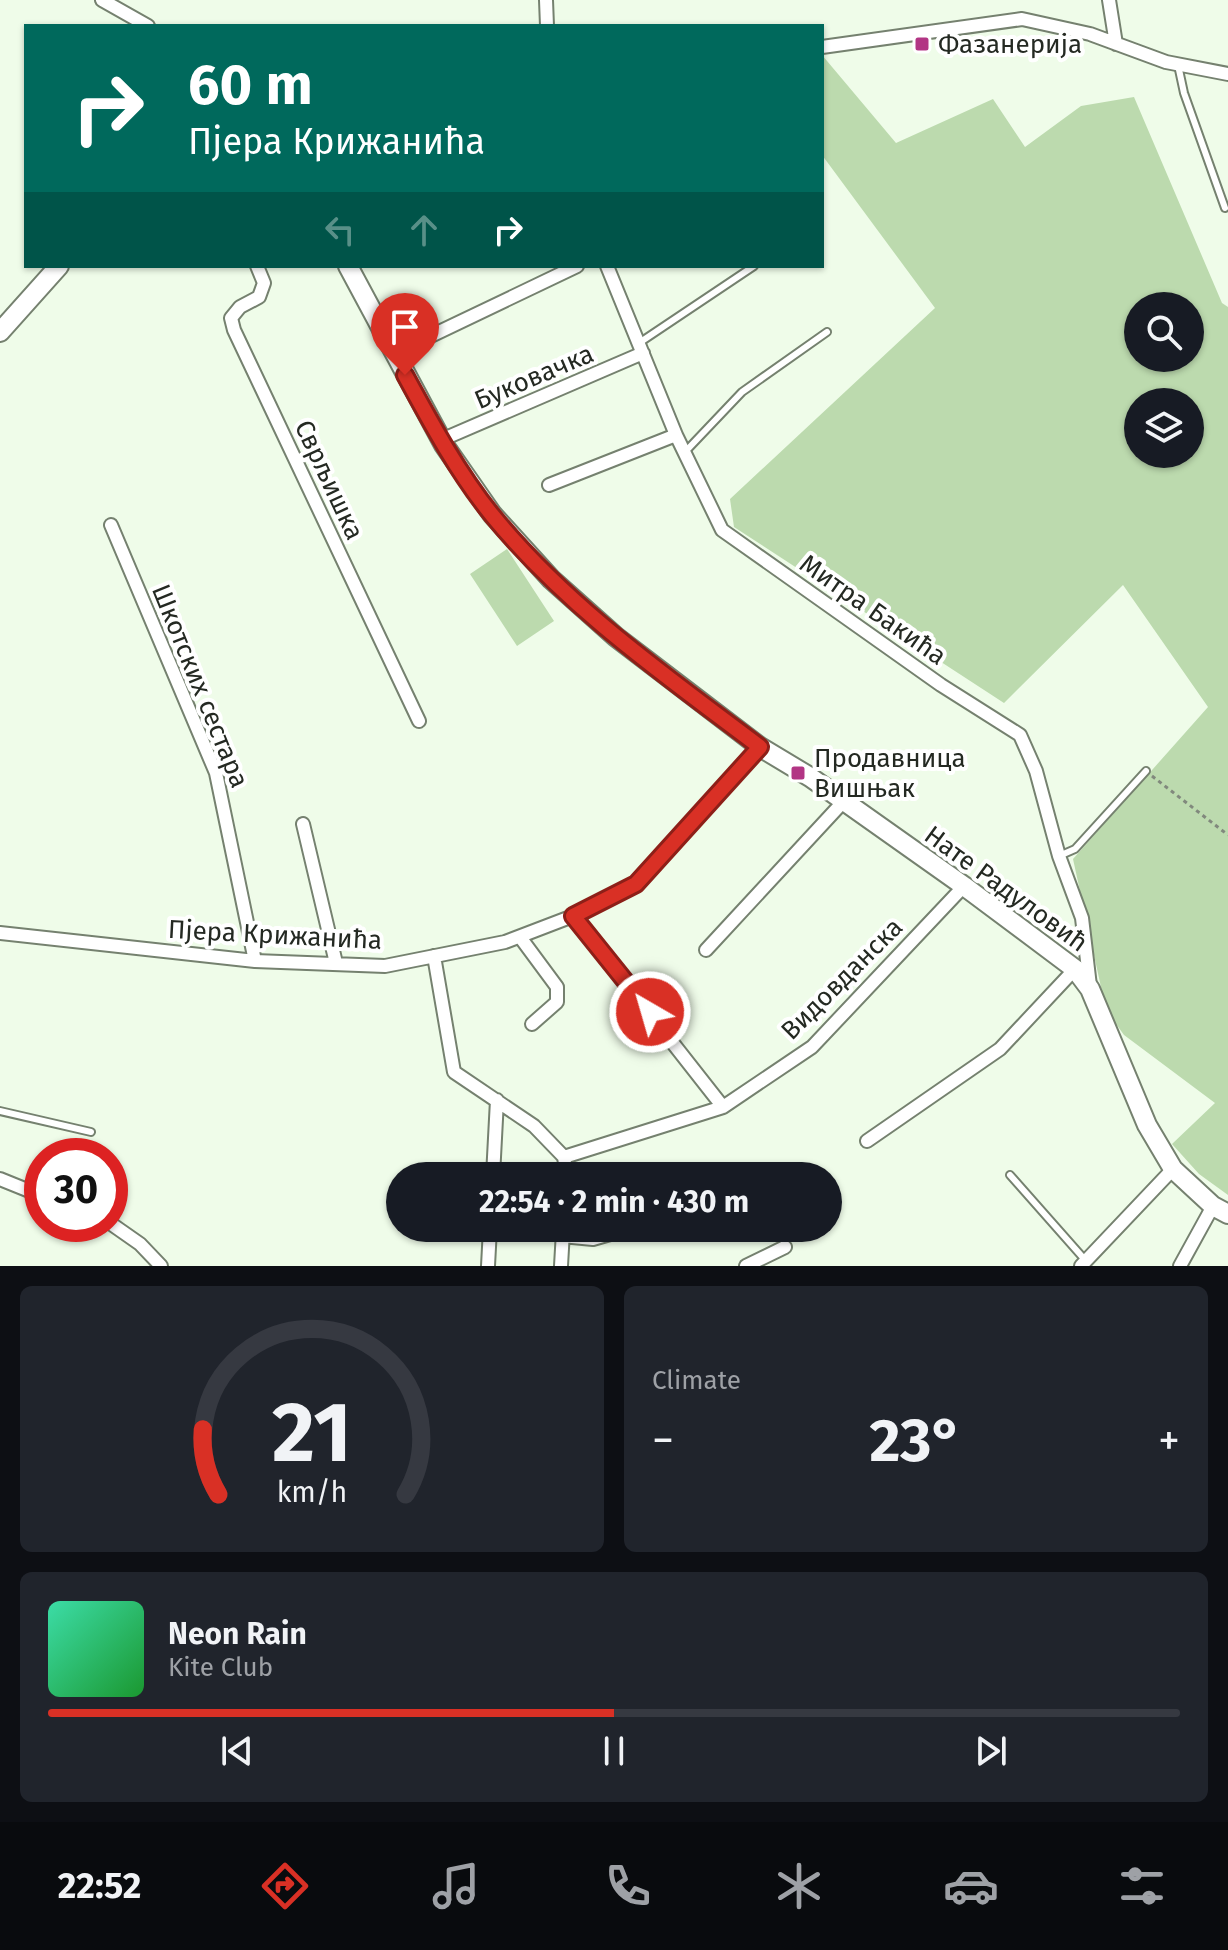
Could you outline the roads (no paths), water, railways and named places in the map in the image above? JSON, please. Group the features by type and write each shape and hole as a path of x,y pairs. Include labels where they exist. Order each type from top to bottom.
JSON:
{"street":[{"path":"102,0 144,24"},
{"path":"546,0 547,24"},
{"path":"1109,0 1116,44"},
{"path":"824,47 1022,19 1090,34 1178,65 1228,74"},
{"path":"0,332 57,268"},
{"name":"Сврљишка","path":"258,268 264,283 259,297 240,307 231,318 234,330 419,721"},
{"name":"Нате Радуловић","path":"349,268 441,440 492,514 551,579 616,637 760,747 964,886 1075,969 1090,989 1147,1125 1173,1169 1220,1210"},
{"path":"393,354 573,268"},
{"name":"Митра Бакића","path":"608,268 683,453 722,530 941,685 1020,735 1051,816 1059,856 1082,918 1090,989"},
{"name":"Буковачка","path":"441,440 641,348"},
{"path":"549,485 676,435"},
{"name":"Шкотских сестара","path":"111,525 216,773 255,961"},
{"name":"Пјера Крижанића","path":"0,933 255,961 385,966 520,937 573,916 636,884 760,747"},
{"path":"706,950 843,802"},
{"path":"303,824 336,963"},
{"name":"Видовданска","path":"564,1157 723,1107 812,1047 964,886"},
{"path":"573,916 723,1107"},
{"path":"520,937 557,987 557,1002 532,1024"},
{"path":"434,956 454,1072 534,1126 564,1157 565,1162"},
{"path":"867,1141 1000,1049 1075,969"},
{"path":"494,1162 497,1100"},
{"path":"1083,1263 1173,1169"},
{"path":"0,1179 24,1189"},
{"path":"1180,1266 1220,1210"},
{"path":"128,1236 161,1266"},
{"path":"488,1266 489,1242"},
{"path":"561,1266 562,1242"},
{"path":"746,1266 785,1247"}],"lane":[{"path":"1178,65 1184,93 1225,208"},
{"path":"641,348 751,268"},
{"path":"683,453 742,392 827,332"},
{"path":"1059,856 1075,849 1146,771"},
{"path":"0,1111 91,1132"},
{"path":"1010,1175 1083,1263"}],"place":[{"name":"Фазанерија","path":"922,44"},
{"name":"Продавница Вишњак","path":"798,773"}]}
